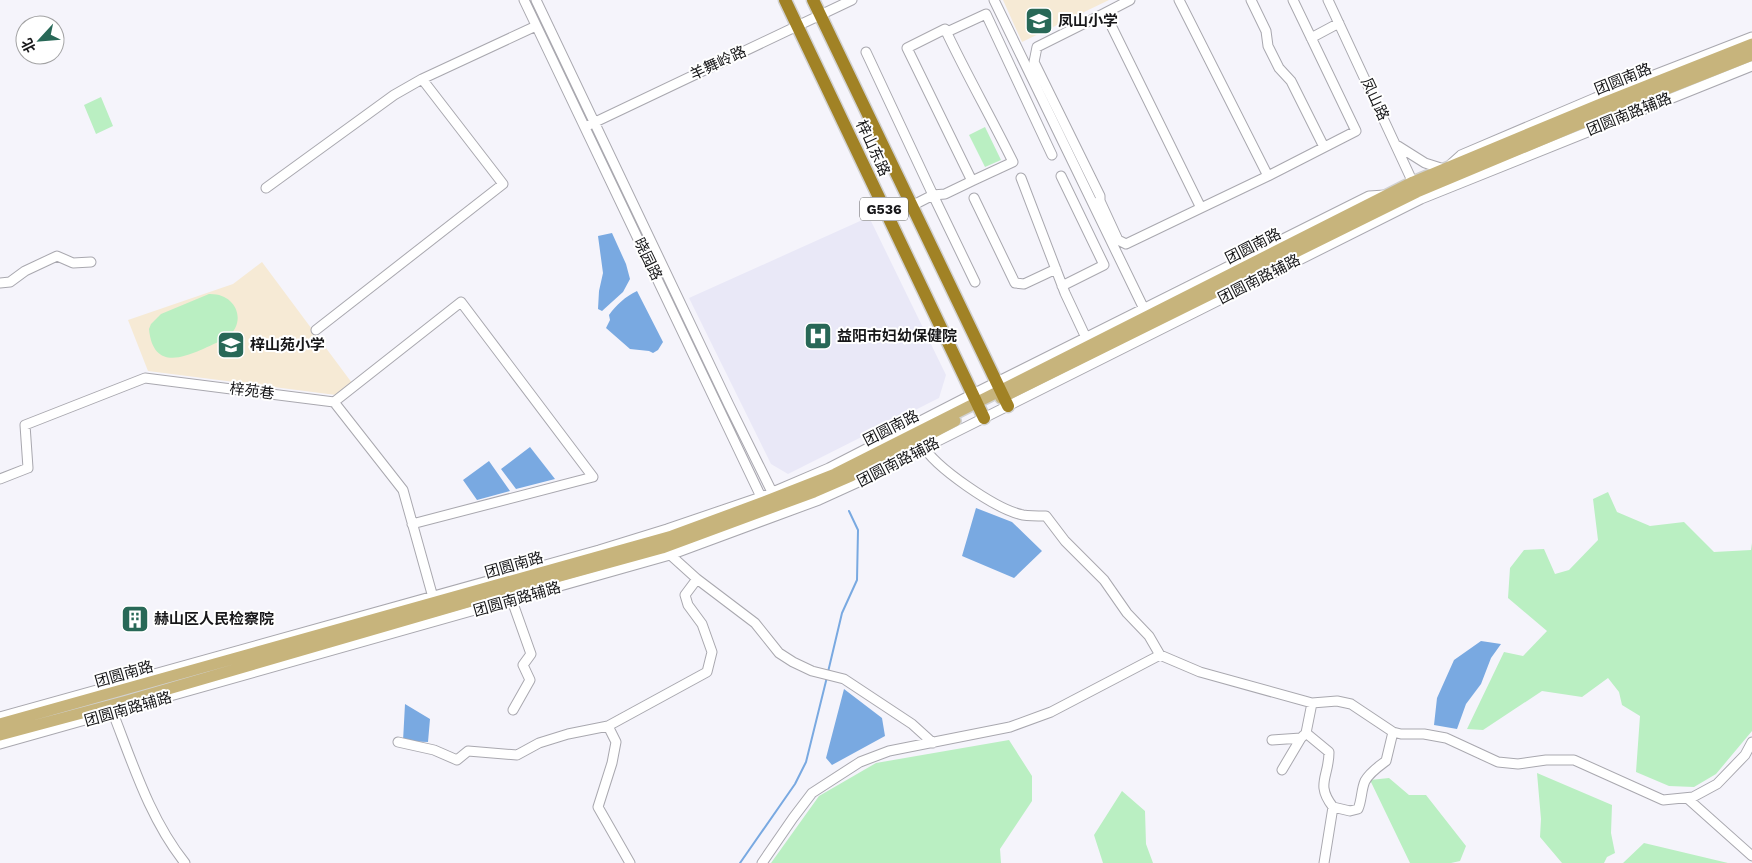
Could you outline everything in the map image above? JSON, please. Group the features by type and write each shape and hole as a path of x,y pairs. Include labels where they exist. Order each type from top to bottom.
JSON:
{"highway":[{"name":"梓山东路","path":"784,0 978,405"},
{"name":"梓山东路","path":"813,0 1002,393"}],"main road":[{"name":"团圆南路","path":"1002,393 1088,341 1388,195 1417,191 1446,168 1752,44"},
{"name":"团圆南路","path":"0,735 666,551 771,505 1417,191 1752,55"},
{"name":"团圆南路","path":"0,724 109,704 434,599 672,536 771,505 851,476 922,444 978,405"},
{"path":"828,468 848,467"}],"street":[{"name":"晓园路","path":"524,0 771,505"},
{"name":"晓园路","path":"536,0 729,405 771,505"},
{"name":"羊舞岭路","path":"585,127 852,0"},
{"path":"994,0 1146,312"},
{"path":"1130,0 1037,47 1034,62 1100,196 1100,201 1118,240 1126,244 1356,132 1293,0"},
{"path":"1179,0 1268,176"},
{"path":"1251,0 1266,31 1268,46 1279,68 1291,81 1324,147"},
{"name":"凤山路","path":"1328,0 1417,191"},
{"path":"1105,13 1200,208"},
{"path":"947,32 986,14 1052,155"},
{"path":"1311,38 1339,23"},
{"path":"266,188 394,96 422,79 536,26"},
{"path":"888,218 934,195 945,194 1013,162 976,93 946,29 907,48 972,181"},
{"name":"团圆南路辅路","path":"1446,168 1461,155 1595,98 1752,37"},
{"path":"866,52 975,282"},
{"name":"团圆南路辅路","path":"1417,191 1752,66"},
{"path":"316,330 502,184 422,79"},
{"path":"1396,144 1425,163 1446,168"},
{"path":"1062,176 1104,265 1062,286"},
{"path":"1021,178 1062,286 1088,341"},
{"path":"974,198 1015,283 1024,284 1056,269"},
{"path":"0,283 10,282 25,271 57,256 73,263 91,262"},
{"path":"412,524 593,477 461,302 334,402 402,490 434,599"},
{"name":"梓苑巷","path":"0,479 28,468 25,425 145,378 334,402"},
{"name":"团圆南路辅路","path":"771,505 828,468 978,405 1002,393"},
{"path":"922,444 926,452 965,484 994,504 1022,515 1046,516 1065,541 1104,580 1127,613 1149,636 1160,655 1200,672 1312,704 1337,701 1350,704 1394,732 1446,738 1498,762 1518,764 1546,760 1574,760 1664,800 1692,797 1716,784 1745,755 1752,742"},
{"path":"666,551 697,579 755,623 779,653 793,662 827,675 844,679 912,724 933,743"},
{"path":"398,742 434,750 457,760 468,751 517,755 539,743 568,734 608,726 706,672 712,652 702,624 688,605 685,595 697,579"},
{"path":"510,595 531,654 523,665 530,680 513,710"},
{"name":"团圆南路辅路","path":"0,717 434,599"},
{"path":"762,863 812,793 860,762 888,751 1010,727 1051,712 1160,655"},
{"path":"109,704 156,820 172,847 185,863"},
{"name":"团圆南路辅路","path":"0,744 109,704"},
{"path":"1282,770 1304,736 1312,704"},
{"path":"608,726 616,742 612,764 598,807 630,863"},
{"path":"1272,740 1304,736 1328,752 1328,760 1322,783 1325,798 1333,808 1350,811 1358,809 1365,782 1371,772 1386,761 1394,732"},
{"path":"1687,798 1752,856"},
{"path":"1324,863 1333,808"}],"shaded area":[{"name":"凤山小学","path":"1003,0 1109,0 1022,42"},
{"name":"益阳市妇幼保健院","path":"869,217 946,375 939,398 788,474 771,464 689,298"},
{"name":"梓山苑小学","path":"262,262 352,383 336,395 148,371 128,320 233,284"}],"green space":[{"path":"101,97 113,126 96,134 84,105"},
{"path":"985,127 1001,160 985,167 969,135"},
{"path":"209,294 226,298 236,309 238,316 237,324 233,331 227,338 191,354 168,357 159,354 153,345 149,329 151,324 161,314"},
{"path":"1608,492 1617,512 1650,526 1684,522 1714,552 1751,550 1752,543 1752,731 1716,774 1694,787 1669,786 1636,772 1640,716 1622,705 1619,692 1608,678 1582,697 1542,691 1483,730 1467,729 1504,652 1523,656 1547,631 1508,598 1510,568 1524,550 1544,549 1555,574 1569,570 1598,540 1593,499"},
{"path":"1009,740 1032,776 1032,801 1000,849 1001,863 771,863 819,796 876,763"},
{"path":"1537,773 1612,805 1611,833 1615,853 1607,857 1604,863 1562,863 1540,837 1541,819"},
{"path":"1389,778 1409,795 1426,795 1466,846 1460,861 1451,863 1410,863 1370,780"},
{"path":"1122,791 1145,811 1146,844 1153,863 1103,863 1094,835"},
{"path":"1644,843 1728,863 1623,863"}],"water":[{"path":"612,233 626,264 630,279 623,292 602,311 598,309 603,273 598,236"},
{"path":"637,291 663,342 658,350 653,353 630,349 606,328 612,311 625,298"},
{"path":"530,447 555,479 516,489 501,469"},
{"path":"489,461 510,491 477,500 463,480"},
{"path":"976,508 1012,522 1042,551 1014,578 962,556"},
{"path":"1481,641 1501,644 1491,658 1481,684 1466,704 1457,729 1434,725 1437,698 1454,660"},
{"path":"844,689 882,718 885,736 832,765 826,758"},
{"path":"405,704 430,719 428,742 403,741"}],"waterway":[{"path":"828,672 842,613 857,580 858,530 849,511"},
{"path":"740,863 795,784 806,762 827,677"}],"place":[{"name":"凤山小学","path":"1039,21"},
{"name":"益阳市妇幼保健院","path":"818,336"},
{"name":"梓山苑小学","path":"231,345"},
{"name":"赫山区人民检察院","path":"135,619"}]}
